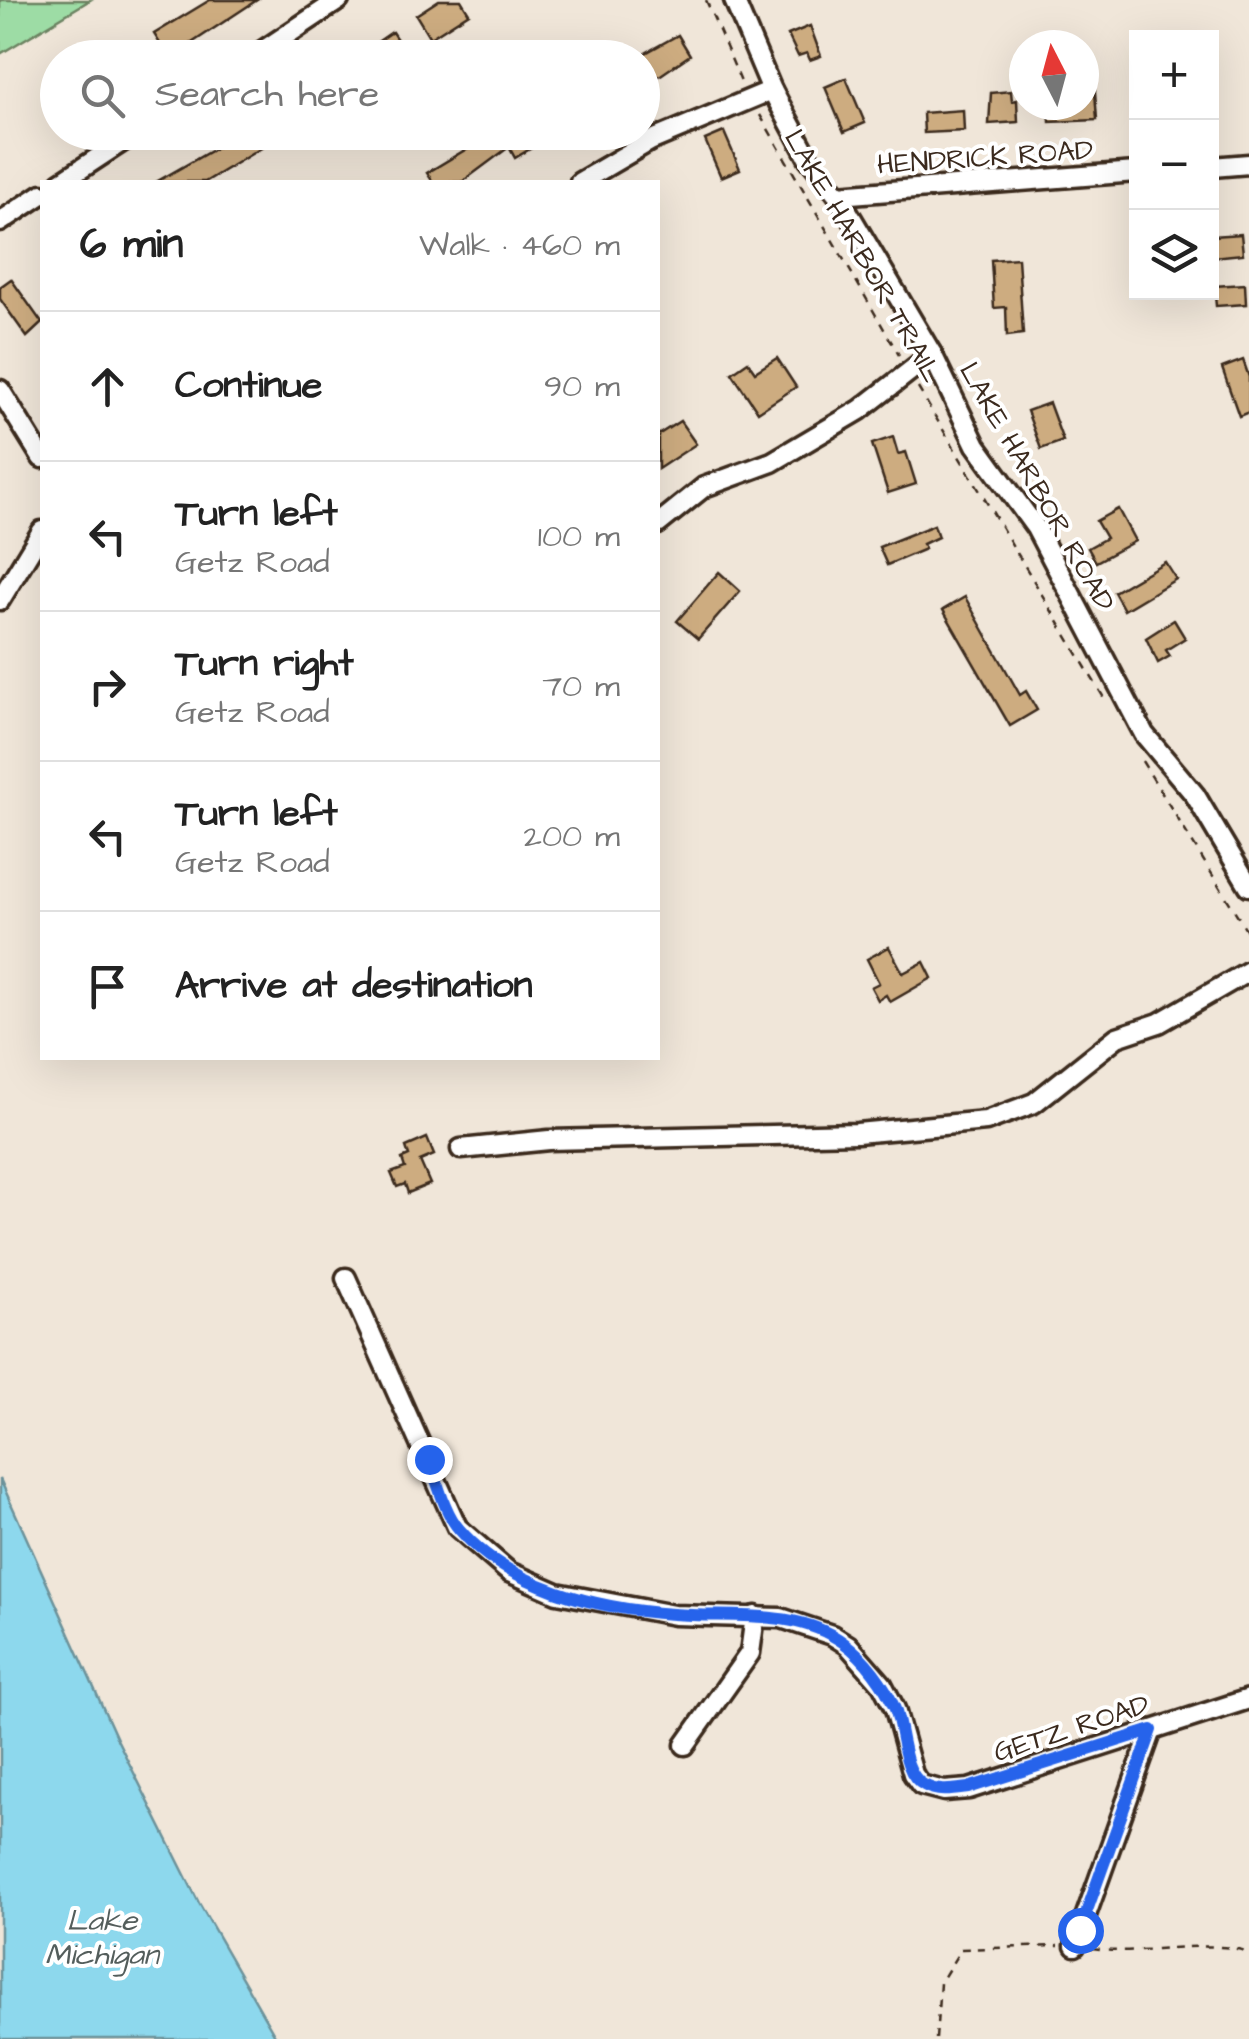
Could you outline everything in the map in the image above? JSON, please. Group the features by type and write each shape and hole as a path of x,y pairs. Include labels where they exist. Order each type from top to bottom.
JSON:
{"street":[{"path":"279,40 340,0"},
{"name":"LAKE HARBOR ROAD","path":"734,0 772,90 809,159 838,195 932,354 976,445 1036,528 1144,734 1195,794 1249,886"},
{"path":"660,137 772,90"},
{"path":"64,180 110,150"},
{"path":"583,180 635,150"},
{"path":"1219,166 1249,164"},
{"name":"HENDRICK ROAD","path":"838,195 1129,173"},
{"path":"0,222 40,195"},
{"path":"660,522 704,487 772,462 860,410 932,354"},
{"path":"0,390 40,455"},
{"path":"0,600 40,534"},
{"path":"461,1149 549,1140 857,1133 986,1121 1034,1103 1118,1037 1159,1023 1249,970"},
{"name":"GETZ ROAD","path":"346,1278 457,1527 509,1572 557,1592 655,1611 780,1618 832,1635 848,1646 882,1684 895,1710 912,1774 921,1785 968,1788 1249,1699"},
{"path":"685,1745 750,1653 755,1616"},
{"path":"1075,1946 1152,1730"}],"path":[{"name":"LAKE HARBOR TRAIL","path":"706,0 750,98 1111,709"},
{"path":"1141,759 1249,934"}],"green space":[{"path":"0,0 90,0 0,54"}],"water":[{"name":"Lake Michigan","path":"0,1479 117,1739 199,1903 277,2039 0,2039"}],"building":[{"path":"210,0 257,0 196,40 158,40 154,34"},
{"path":"439,0 461,0 469,13 430,38 416,15"},
{"path":"810,26 821,56 810,60 807,53 798,56 788,35"},
{"path":"392,32 397,40 380,40"},
{"path":"678,35 690,55 660,75 660,45"},
{"path":"846,78 865,123 844,132 825,87"},
{"path":"1009,91 1009,120 1018,122 989,124 991,93"},
{"path":"963,110 964,131 924,133 923,113"},
{"path":"724,132 740,169 721,177 705,140"},
{"path":"212,150 258,150 208,180 160,180"},
{"path":"465,150 505,150 465,180 432,180 427,173"},
{"path":"511,150 528,150 515,158"},
{"path":"1241,234 1243,254 1219,256 1219,236"},
{"path":"1018,258 1023,334 1007,336 1006,307 994,308 991,260"},
{"path":"11,279 40,320 27,337 0,299 0,287"},
{"path":"1245,284 1246,304 1216,306 1219,286"},
{"path":"777,358 796,387 758,412 732,373 748,362 755,372"},
{"path":"1243,360 1249,377 1249,412 1239,416 1222,368"},
{"path":"1049,403 1063,441 1041,449 1027,411"},
{"path":"680,421 696,444 660,468 660,434"},
{"path":"893,437 898,454 906,452 916,484 888,493 872,444"},
{"path":"1118,509 1135,541 1096,562 1088,548 1106,538 1096,521"},
{"path":"934,525 938,537 923,544 925,549 887,565 879,547"},
{"path":"1165,562 1176,579 1124,610 1114,592"},
{"path":"719,572 740,591 698,639 677,621"},
{"path":"965,597 1020,695 1026,691 1037,710 1010,726 943,610"},
{"path":"1174,620 1185,638 1166,650 1170,656 1158,663 1146,638"},
{"path":"889,947 903,973 924,962 932,978 890,1002 886,995 878,1000 871,987 879,983 867,959"},
{"path":"427,1138 434,1155 420,1161 430,1184 408,1193 405,1184 397,1187 391,1173 405,1168 402,1159 409,1156 406,1147"}],"route":[{"path":"429,1459 457,1527 509,1572 557,1592 674,1614 780,1618 832,1635 848,1646 882,1684 895,1710 912,1774 921,1785 944,1792 968,1788 1152,1730 1080,1930"}]}
